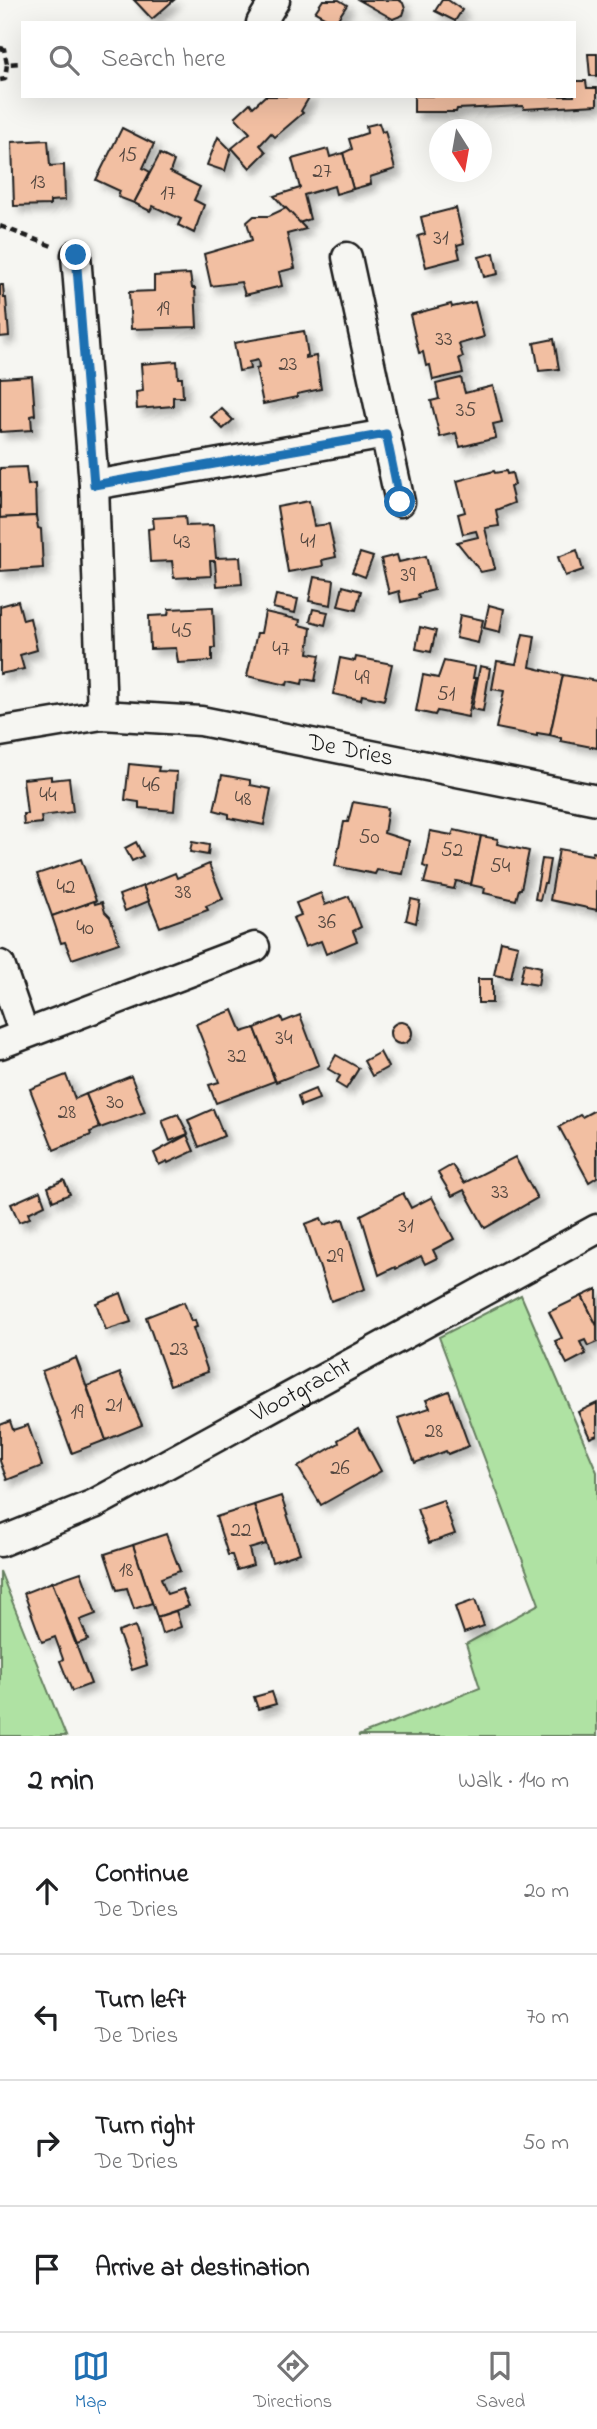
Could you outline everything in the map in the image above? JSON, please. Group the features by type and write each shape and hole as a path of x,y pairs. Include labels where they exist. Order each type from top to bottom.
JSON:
{"street":[{"path":"262,21 275,0"},
{"path":"76,255 94,485 103,715"},
{"path":"347,257 400,502"},
{"path":"94,485 386,434"},
{"name":"De Dries","path":"0,732 103,715 201,721 597,800"},
{"path":"0,965 12,1039 255,947"},
{"name":"Vlootgracht","path":"0,1542 94,1504 597,1228"}],"path":[{"path":"0,48 4,49 7,64 5,79 0,79"},
{"path":"7,64 21,63"},
{"path":"0,226 76,255"}],"green space":[{"path":"521,1295 597,1472 597,1736 358,1736 480,1688 466,1644 539,1604 439,1337"},
{"path":"0,1571 66,1736 0,1736"}],"building":[{"path":"134,0 174,0 152,19"},
{"path":"323,0 339,0 347,5 336,21 315,12"},
{"path":"359,0 399,0 405,9 403,15 393,19"},
{"path":"442,0 448,0 462,10 455,21 435,11"},
{"path":"588,54 597,54 597,76 590,76"},
{"path":"576,81 586,81 587,88 597,88 597,105 414,112 414,98 576,98"},
{"path":"263,98 309,98 301,111 303,113 275,137 271,133 260,145 266,152 250,168 232,148 250,133 235,117 250,103 253,107"},
{"path":"379,123 382,132 385,131 395,169 370,177 371,184 353,189 343,153 352,149 349,139 367,133 366,126"},
{"path":"122,128 154,144 143,168 150,172 134,203 118,197 120,191 96,180"},
{"path":"218,137 231,150 225,171 207,165"},
{"path":"48,140 50,166 64,165 65,200 50,201 50,205 14,206 12,142"},
{"path":"328,149 330,157 343,153 353,189 336,194 334,186 304,195 310,219 299,223 274,196 300,188 292,159"},
{"path":"160,154 174,161 170,172 200,187 194,200 204,205 194,233 178,225 181,219 153,206 150,211 134,203"},
{"path":"286,208 306,229 287,234 295,268 279,272 282,286 245,295 241,282 211,286 204,254 252,240 247,222 254,216 269,216"},
{"path":"456,208 464,243 457,245 460,258 426,267 418,236 425,234 421,217"},
{"path":"494,253 498,274 484,277 479,257"},
{"path":"190,274 192,288 195,288 197,327 131,329 129,292 154,291 154,276"},
{"path":"0,285 3,285 6,298 9,336 0,337"},
{"path":"475,302 484,337 459,344 463,357 459,358 463,373 433,380 430,365 426,366 423,352 419,353 410,315 451,304 452,307"},
{"path":"304,331 308,355 305,358 316,356 321,389 263,404 256,369 259,368 258,360 249,362 250,369 239,371 234,343"},
{"path":"554,339 559,369 539,371 534,343"},
{"path":"177,361 178,378 182,378 183,397 173,397 173,406 137,409 136,392 143,391 141,364"},
{"path":"32,376 35,415 31,416 32,430 0,432 0,378"},
{"path":"461,378 465,393 493,386 502,422 493,424 496,438 460,447 456,433 440,437 431,401 439,399 436,384"},
{"path":"221,408 233,420 223,429 211,417"},
{"path":"26,467 28,485 35,484 36,516 0,518 0,468"},
{"path":"494,471 512,473 515,485 510,487 514,503 496,510 499,526 485,528 495,569 481,572 457,542 478,537 476,531 463,534 458,514 465,512 457,481"},
{"path":"309,501 314,526 329,524 336,557 322,560 323,566 288,572 277,507"},
{"path":"36,516 38,528 41,529 43,568 0,571 0,518"},
{"path":"185,516 186,526 213,525 216,558 240,557 242,584 217,586 215,561 210,561 211,576 174,578 172,561 150,562 148,529 154,528 153,518"},
{"path":"577,550 583,570 565,576 558,557"},
{"path":"360,553 373,557 365,577 352,572"},
{"path":"397,555 399,562 426,556 434,590 418,594 419,598 401,602 399,591 389,594 381,559"},
{"path":"314,577 334,580 331,605 309,601"},
{"path":"343,586 361,591 356,610 338,606"},
{"path":"276,595 298,599 295,613 273,608"},
{"path":"18,601 23,620 30,618 37,650 20,655 24,669 0,674 0,606"},
{"path":"489,605 504,609 500,632 484,628"},
{"path":"213,607 215,648 212,648 212,661 178,663 176,648 150,649 149,616 168,615 169,609"},
{"path":"313,609 328,612 325,625 310,621"},
{"path":"265,612 300,620 299,625 311,628 308,653 320,655 315,681 303,679 302,684 288,681 287,685 247,676"},
{"path":"460,615 483,620 478,643 456,638"},
{"path":"420,627 436,631 431,652 416,649"},
{"path":"523,634 535,636 530,667 563,675 550,735 537,733 537,736 496,728 504,691 492,689 497,661 516,664"},
{"path":"356,657 392,664 384,700 362,695 361,700 333,694 340,658 355,661"},
{"path":"444,661 475,667 473,678 476,678 468,717 437,711 435,715 416,711 423,675 438,678"},
{"path":"480,666 490,668 483,711 472,709"},
{"path":"563,675 597,681 597,748 561,741 561,738 550,735"},
{"path":"129,764 159,767 158,771 177,772 174,811 139,808 139,802 125,800"},
{"path":"222,775 250,780 250,785 271,789 264,825 229,818 229,814 214,810"},
{"path":"51,776 51,780 69,778 73,812 41,816 42,823 24,825 23,814 27,814 23,779"},
{"path":"353,802 388,808 384,833 409,841 403,874 377,870 375,874 335,866 344,822 348,822"},
{"path":"454,830 481,836 471,884 456,881 454,889 424,883 428,868 423,866 430,831 452,835"},
{"path":"481,836 498,839 497,844 529,851 516,900 484,893 485,888 471,885"},
{"path":"136,842 143,856 132,861 125,848"},
{"path":"192,842 209,845 208,855 190,852"},
{"path":"559,849 592,855 593,852 597,853 597,910 550,900"},
{"path":"81,859 96,901 52,916 37,874"},
{"path":"542,859 550,860 540,900 535,899"},
{"path":"209,864 223,899 206,906 208,910 160,927 143,886 175,873 177,878"},
{"path":"143,886 149,901 125,911 119,895"},
{"path":"321,893 325,905 349,896 361,927 353,931 357,941 326,954 321,941 305,947 293,918 301,915 296,903"},
{"path":"411,899 420,901 416,923 406,920"},
{"path":"94,901 95,904 102,902 119,943 72,959 65,942 61,943 52,916"},
{"path":"501,941 518,945 511,978 494,975"},
{"path":"524,963 541,967 538,985 520,982"},
{"path":"478,979 492,979 492,1003 478,1003"},
{"path":"233,1010 242,1032 255,1028 275,1081 216,1103 209,1085 219,1082 196,1024"},
{"path":"300,1015 319,1065 276,1082 255,1028 281,1017 283,1022"},
{"path":"401,1022 409,1025 412,1033 409,1041 401,1044 393,1041 390,1033 393,1025"},
{"path":"380,1052 388,1067 372,1076 364,1061"},
{"path":"336,1055 359,1068 346,1089 336,1083 340,1076 328,1069"},
{"path":"66,1075 75,1099 86,1094 100,1128 90,1132 91,1135 54,1150 30,1089"},
{"path":"131,1076 145,1112 100,1128 86,1094"},
{"path":"315,1089 319,1099 301,1106 298,1096"},
{"path":"213,1109 224,1136 199,1147 188,1120"},
{"path":"597,1109 597,1177 589,1182 559,1127"},
{"path":"178,1114 188,1134 170,1141 162,1120"},
{"path":"187,1135 194,1151 159,1165 154,1153"},
{"path":"515,1157 537,1198 485,1228 464,1190 452,1196 438,1173 452,1165 464,1183"},
{"path":"64,1180 70,1194 53,1201 48,1187"},
{"path":"40,1191 45,1205 28,1213 30,1218 19,1222 11,1204"},
{"path":"403,1193 411,1208 432,1197 454,1239 433,1250 437,1258 425,1264 421,1256 379,1275 361,1215"},
{"path":"321,1218 324,1225 343,1219 365,1289 331,1301 305,1224"},
{"path":"597,1289 597,1326 582,1296"},
{"path":"121,1293 131,1322 106,1330 96,1303"},
{"path":"582,1296 597,1326 597,1342 588,1346 585,1340 580,1342 586,1354 567,1364 555,1341 562,1338 549,1312"},
{"path":"184,1302 191,1321 195,1320 197,1327 193,1328 208,1372 170,1385 146,1317"},
{"path":"76,1358 106,1440 72,1453 42,1371"},
{"path":"120,1373 142,1425 106,1440 87,1386"},
{"path":"449,1391 469,1446 448,1454 446,1451 415,1463 398,1418 430,1408 426,1400"},
{"path":"597,1403 597,1435 590,1438 578,1412"},
{"path":"10,1421 13,1430 28,1425 42,1466 7,1480 0,1461 0,1425"},
{"path":"358,1428 381,1471 321,1505 298,1467 339,1443 338,1440"},
{"path":"281,1496 300,1553 272,1562 254,1505"},
{"path":"443,1500 455,1534 429,1543 417,1509"},
{"path":"254,1505 266,1544 249,1549 253,1565 237,1570 232,1555 228,1555 216,1517"},
{"path":"166,1534 180,1571 161,1578 167,1594 182,1589 189,1606 157,1617 133,1545"},
{"path":"133,1545 152,1603 134,1609 127,1588 117,1590 105,1554"},
{"path":"81,1572 96,1614 80,1620 88,1640 77,1644 52,1582"},
{"path":"52,1582 91,1684 72,1691 60,1661 63,1659 55,1637 42,1642 24,1593"},
{"path":"475,1600 484,1626 464,1633 455,1607"},
{"path":"176,1611 181,1627 162,1634 157,1617"},
{"path":"135,1626 147,1665 132,1670 118,1632"},
{"path":"272,1692 276,1704 258,1709 254,1697"}],"route":[{"path":"76,255 94,485 386,434 400,502"}]}
